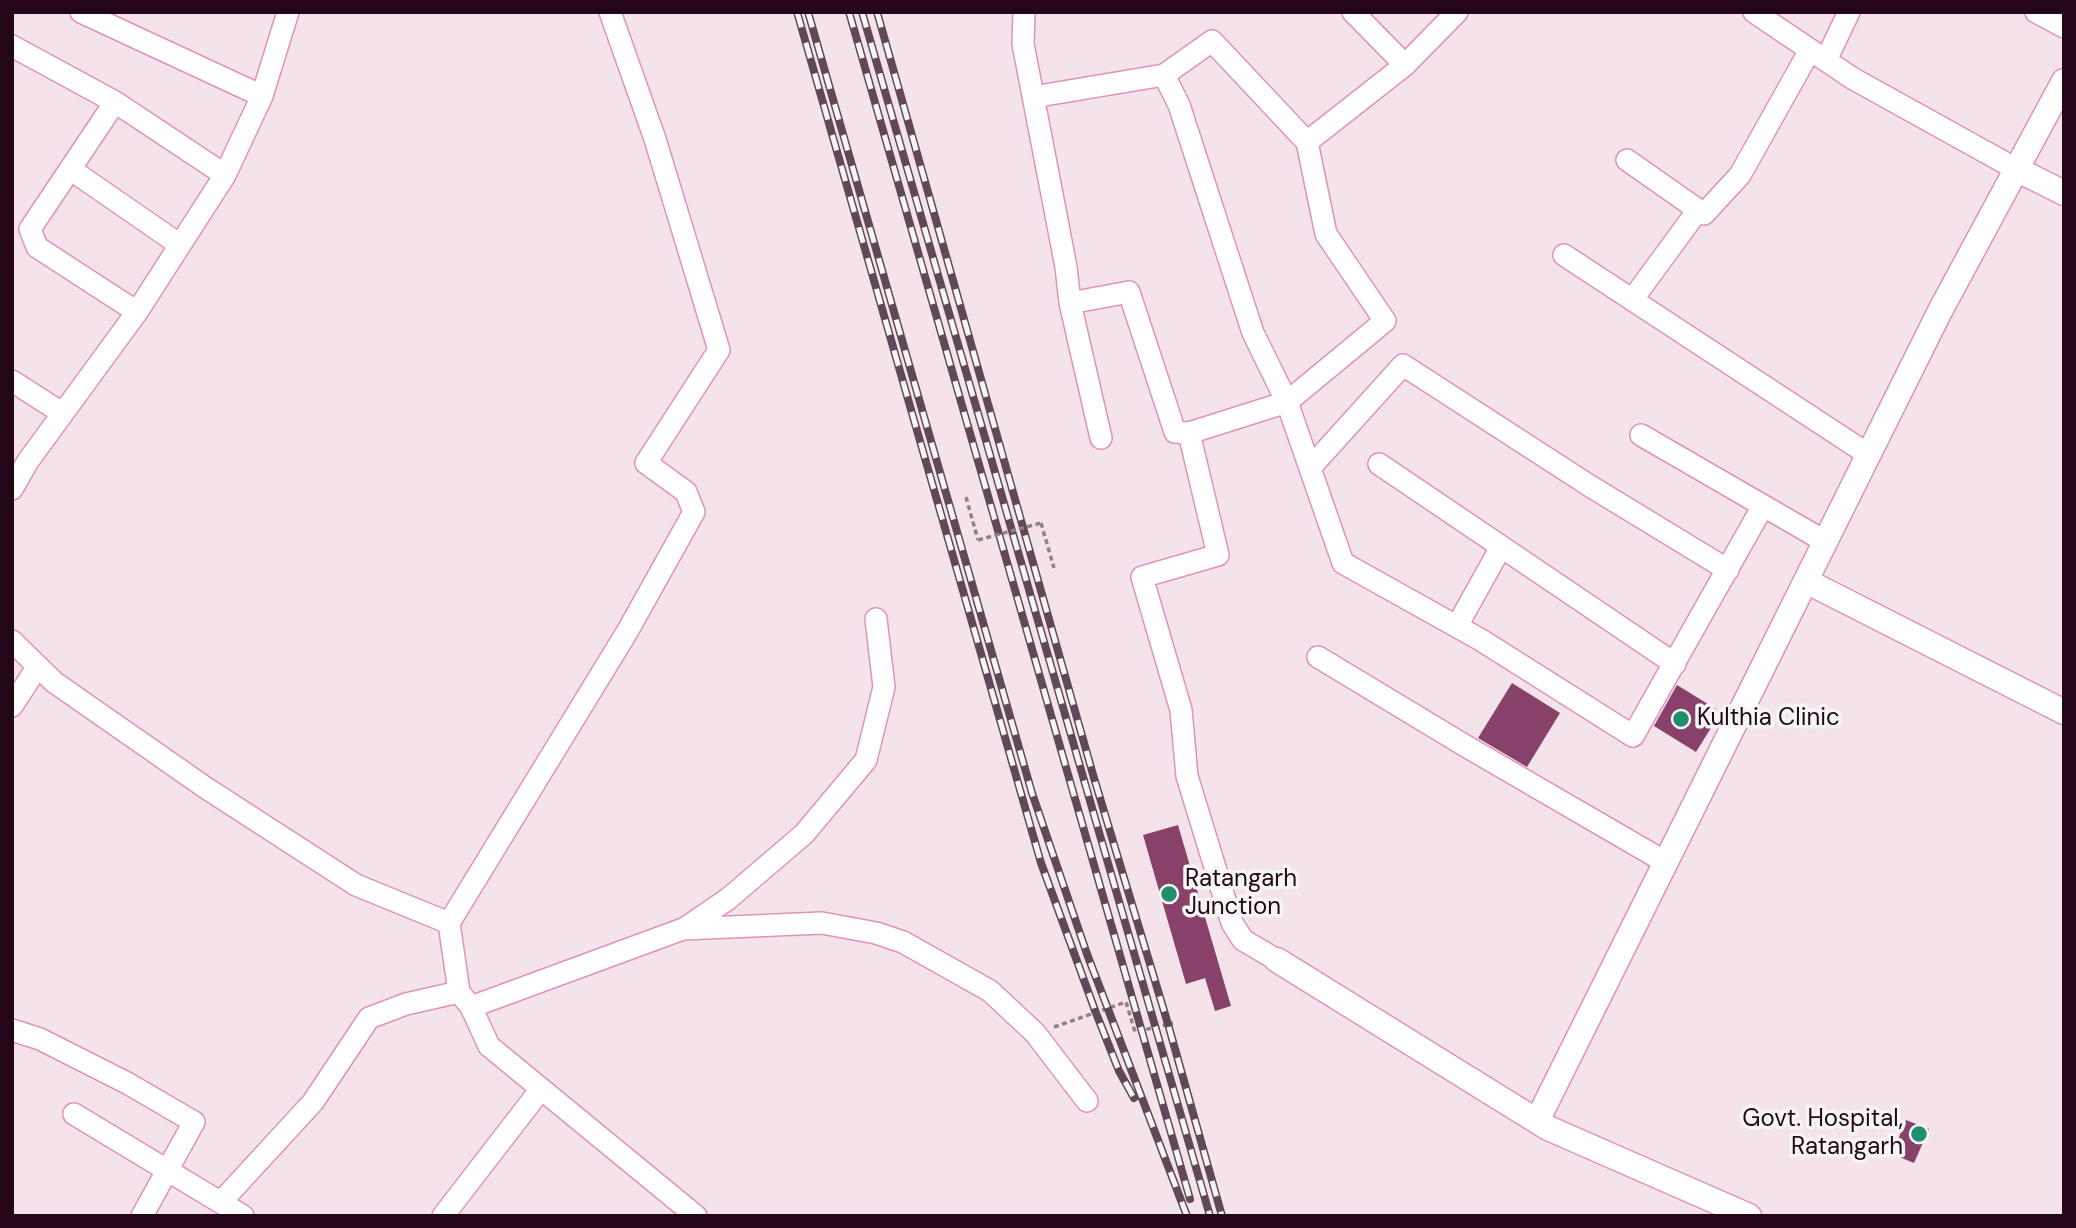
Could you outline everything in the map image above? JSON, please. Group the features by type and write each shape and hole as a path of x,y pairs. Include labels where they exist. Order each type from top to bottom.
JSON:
{"street":[{"path":"81,12 262,96"},
{"path":"12,489 27,461 136,312 225,176 262,96 288,12"},
{"path":"610,12 655,139 719,350 646,463 686,492 694,512 627,632 449,923 465,1000 489,1046 696,1216"},
{"path":"1024,12 1023,44 1066,267 1070,303 1101,438"},
{"path":"1353,12 1405,65"},
{"path":"1307,142 1405,65 1457,12"},
{"path":"1754,12 1852,78 2064,193"},
{"path":"1627,160 1704,214 1740,175 1849,12"},
{"path":"2036,12 2064,27"},
{"path":"1033,97 1164,75 1213,41 1307,142 1326,234 1385,321 1287,402 1189,433 1175,432 1129,292 1070,303"},
{"path":"12,46 115,102 225,176"},
{"path":"1164,75 1179,105 1253,333 1287,402 1343,563 1457,626 1633,736 1763,506"},
{"path":"1537,1121 1940,311 2064,81"},
{"path":"115,102 30,229 37,247 136,312"},
{"path":"71,169 180,245"},
{"path":"1632,300 1698,210"},
{"path":"1564,256 1869,454"},
{"path":"1310,468 1403,365 1590,486 1728,570"},
{"path":"12,381 62,413"},
{"path":"1189,433 1218,555 1142,577 1181,710 1187,776 1232,923 1243,940 1537,1121 1749,1216"},
{"path":"1641,435 1826,542"},
{"path":"1379,464 1675,664"},
{"path":"1457,626 1501,547"},
{"path":"1806,581 2064,712"},
{"path":"683,929 728,899 804,834 866,760 884,687 876,619"},
{"path":"12,641 54,682 206,788 356,885 449,923"},
{"path":"1318,657 1667,863"},
{"path":"12,706 38,666"},
{"path":"221,1202 313,1102 369,1018 406,1004 465,1000 683,929 822,923 876,933 903,943 990,991 1035,1033 1087,1101"},
{"path":"12,1031 40,1039 127,1083 194,1122 142,1216"},
{"path":"443,1216 541,1090"},
{"path":"74,1114 243,1216"}],"path":[{"path":"966,497 978,540 1041,523 1054,568"},
{"path":"1035,1033 1126,1002 1135,1032 1174,1023"}],"building":[{"path":"1512,683 1560,713 1527,767 1478,738"},
{"path":"1677,685 1721,712 1696,752 1654,726"},
{"path":"1178,825 1231,1006 1215,1011 1205,978 1186,984 1143,835"},
{"path":"1906,1120 1929,1129 1914,1163 1892,1154"}],"railway":[{"path":"797,12 1041,863 1096,1013 1119,1071 1134,1098"},
{"path":"808,12 1032,793 1087,954 1187,1216"},
{"path":"849,12 1190,1199"},
{"path":"862,12 1210,1216"},
{"path":"877,12 1094,778 1222,1216"}],"place":[{"name":"Kulthia Clinic","path":"1681,719"},
{"name":"Ratangarh Junction","path":"1169,894"},
{"name":"Govt. Hospital, Ratangarh","path":"1919,1134"}]}
